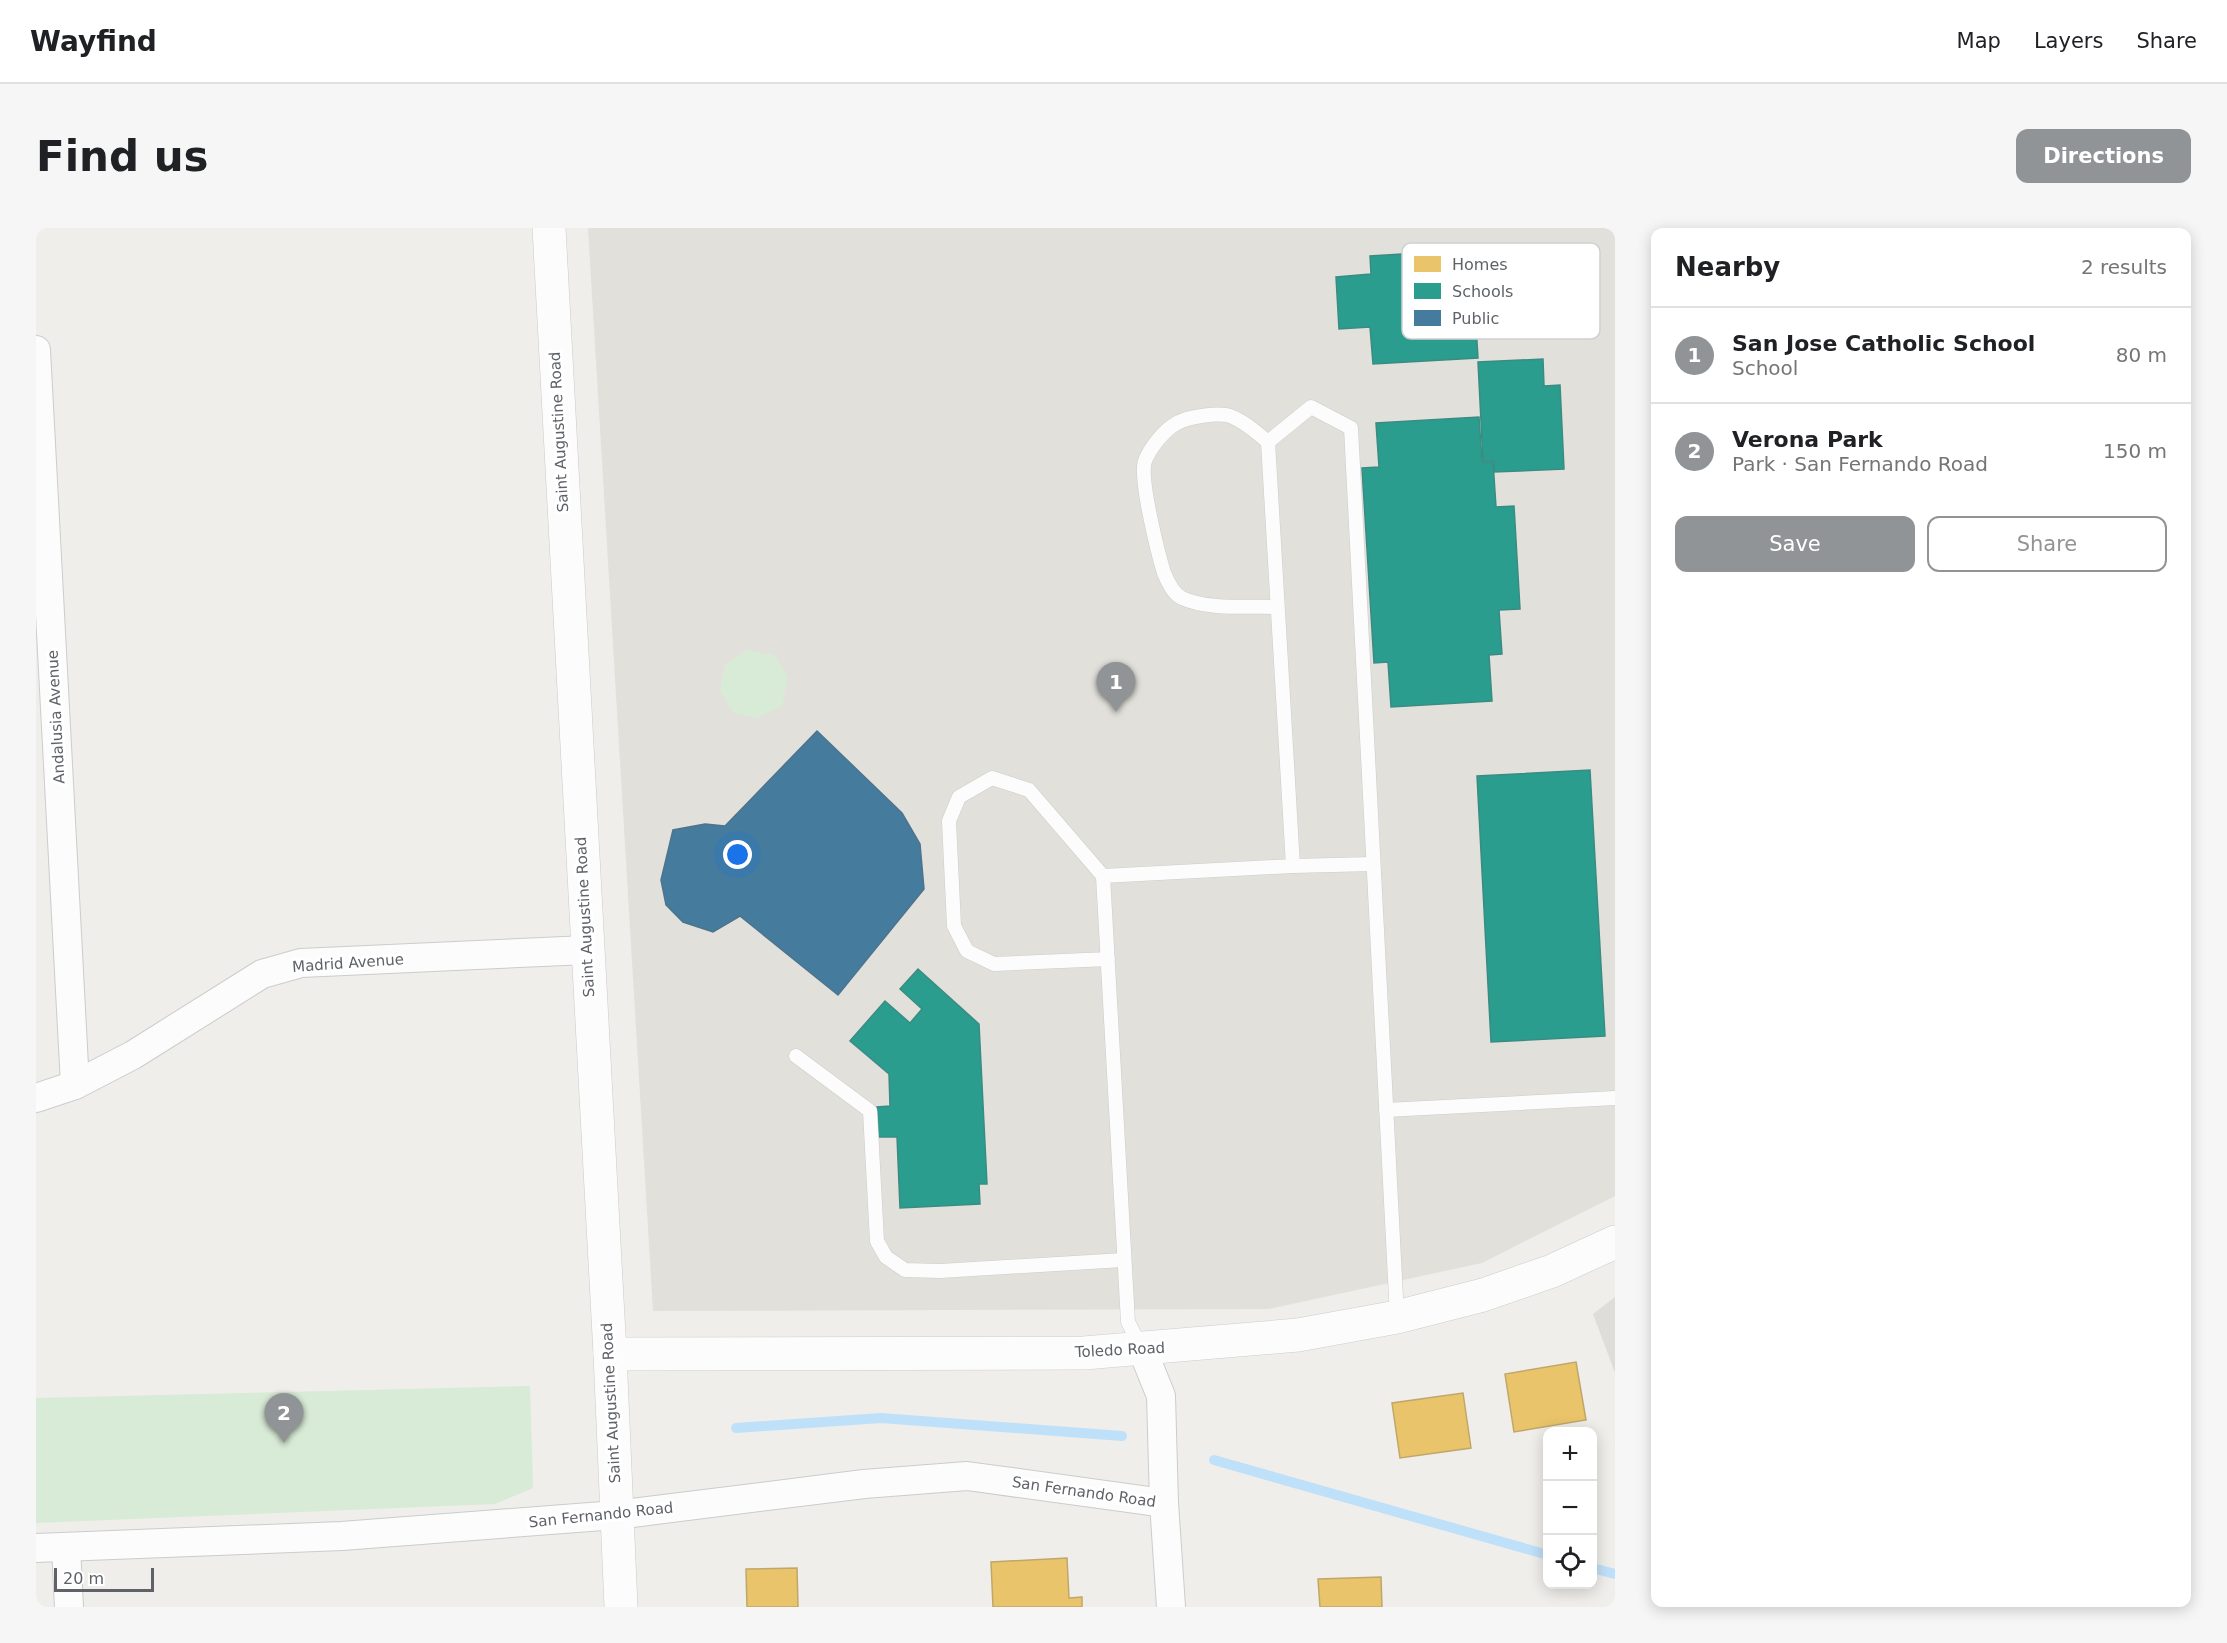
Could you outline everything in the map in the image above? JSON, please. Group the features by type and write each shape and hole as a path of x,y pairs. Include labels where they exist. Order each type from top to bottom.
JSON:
{"main road":[{"name":"Saint Augustine Road","path":"549,228 586,950 610,1354 621,1607"},
{"name":"Toledo Road","path":"610,1354 1084,1353 1298,1335 1397,1317 1483,1295 1552,1271 1615,1242"}],"street":[{"name":"Andalusia Avenue","path":"36,350 75,1085"},
{"name":"Madrid Avenue","path":"36,1098 75,1085 133,1055 262,974 301,963 586,950"},
{"path":"1142,1349 1161,1396 1164,1503 1171,1607"},
{"name":"San Fernando Road","path":"36,1548 342,1536 616,1515 864,1484 967,1476 1164,1503"},
{"path":"66,1547 69,1607"}],"lane":[{"path":"1268,442 1311,407 1351,428 1397,1317"},
{"path":"1278,607 1203,604 1181,598 1173,591 1165,573 1142,481 1144,462 1155,443 1177,423 1207,415 1230,416 1268,442 1278,607 1293,866"},
{"path":"1108,959 994,964 967,951 954,926 949,821 958,797 992,778 1029,790 1103,876 1108,959 1123,1260 1128,1322 1142,1349"},
{"path":"1103,876 1374,864"},
{"path":"796,1056 870,1111 877,1241 886,1257 906,1270 940,1271 1123,1260"},
{"path":"1386,1110 1615,1098"}],"shaded area":[{"path":"588,228 1615,228 1615,1196 1482,1263 1269,1309 653,1311"},
{"path":"1615,1297 1615,1373 1593,1314"}],"green space":[{"path":"747,650 774,655 788,677 782,706 757,718 734,713 720,692 725,665"},
{"path":"530,1386 533,1488 495,1504 36,1523 36,1398"}],"building: Homes":[{"path":"1576,1362 1586,1420 1514,1432 1505,1374"},
{"path":"1463,1393 1471,1448 1400,1458 1392,1403"},
{"path":"1067,1558 1069,1598 1082,1597 1082,1607 993,1607 991,1562"},
{"path":"797,1568 798,1607 747,1607 746,1569"},
{"path":"1381,1577 1382,1607 1320,1607 1318,1579"}],"building: Schools":[{"path":"1402,254 1402,339 1477,339 1478,358 1373,364 1370,327 1339,329 1336,277 1371,274 1370,256"},
{"path":"1543,359 1544,386 1560,385 1564,469 1494,472 1494,461 1483,461 1478,362"},
{"path":"1479,417 1482,462 1493,462 1496,507 1514,506 1520,609 1499,610 1502,654 1489,655 1492,701 1391,707 1388,662 1374,663 1362,468 1379,467 1376,423"},
{"path":"1590,770 1605,1036 1491,1042 1477,776"},
{"path":"918,969 979,1024 987,1184 979,1184 980,1204 900,1208 897,1137 878,1137 877,1107 890,1106 889,1074 850,1041 885,1001 910,1023 922,1009 900,989"}],"building: Public":[{"path":"817,731 902,813 920,844 924,889 838,995 740,916 713,932 683,922 666,905 661,880 673,830 705,824 725,826"}],"waterway":[{"path":"736,1428 881,1418 1122,1436"},
{"path":"1214,1460 1543,1554"},
{"path":"1597,1569 1615,1574"}],"place":[{"name":"San Jose Catholic School","path":"1116,712"},
{"name":"Verona Park","path":"284,1443"}]}
